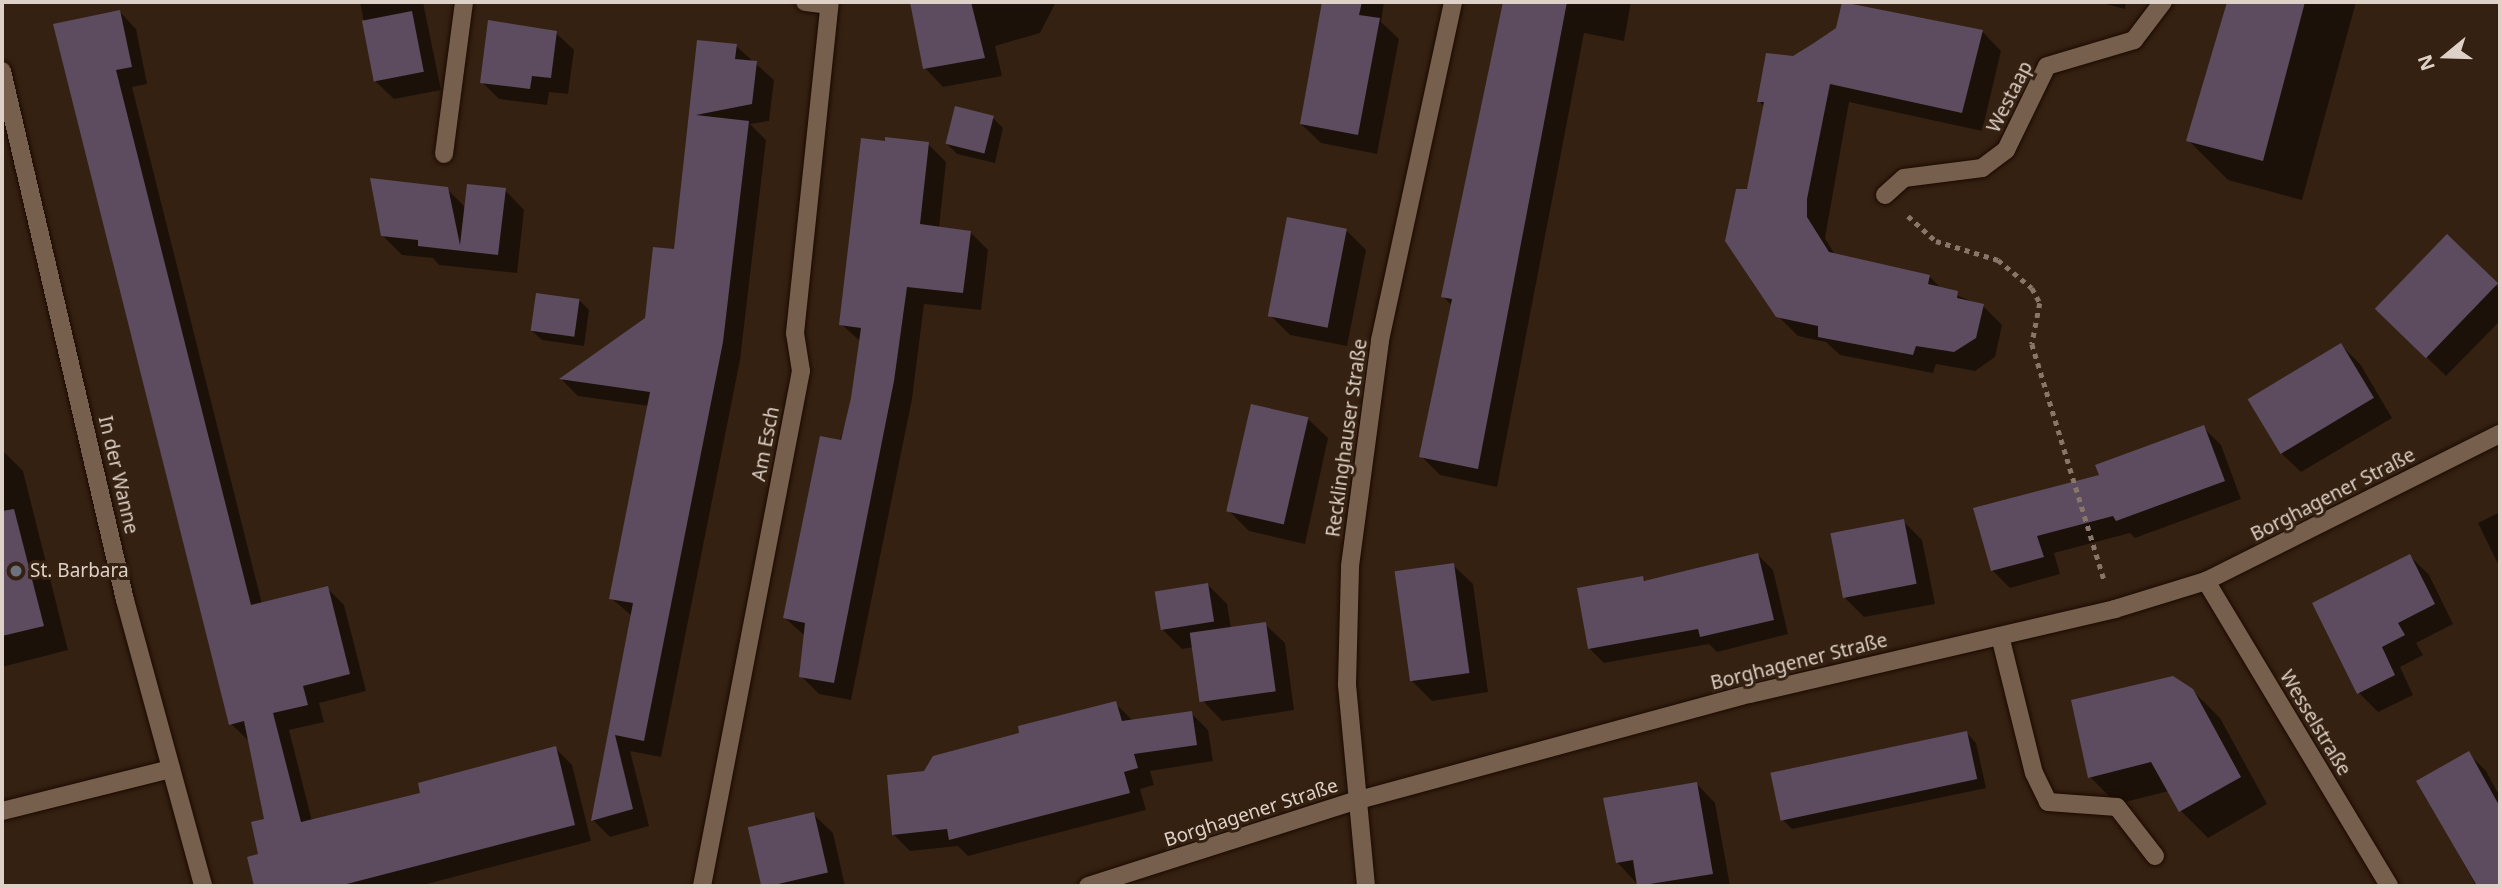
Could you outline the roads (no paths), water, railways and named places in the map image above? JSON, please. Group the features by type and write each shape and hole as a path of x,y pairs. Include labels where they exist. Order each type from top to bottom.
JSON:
{"street":[{"path":"444,153 464,2"},
{"name":"Am Esch","path":"702,886 801,370 795,333 830,3 805,2"},
{"name":"Recklinghauser Straße","path":"1366,886 1355,801 1347,684 1350,566 1380,340 1453,2"},
{"name":"Westaap","path":"1885,195 1904,178 1982,168 2007,150 2047,66 2134,40 2163,2"},
{"name":"In der Wanne","path":"2,71 125,600 203,886"},
{"name":"Borghagener Straße","path":"1088,886 1355,801 1750,694 2115,609 2206,581 2500,434"},
{"name":"Wesselstraße","path":"2206,581 2389,886"},
{"path":"2000,636 2034,773 2048,802 2118,807 2154,856"},
{"path":"2,811 171,769"}],"place":[{"name":"St. Barbara","path":"16,571"}]}
